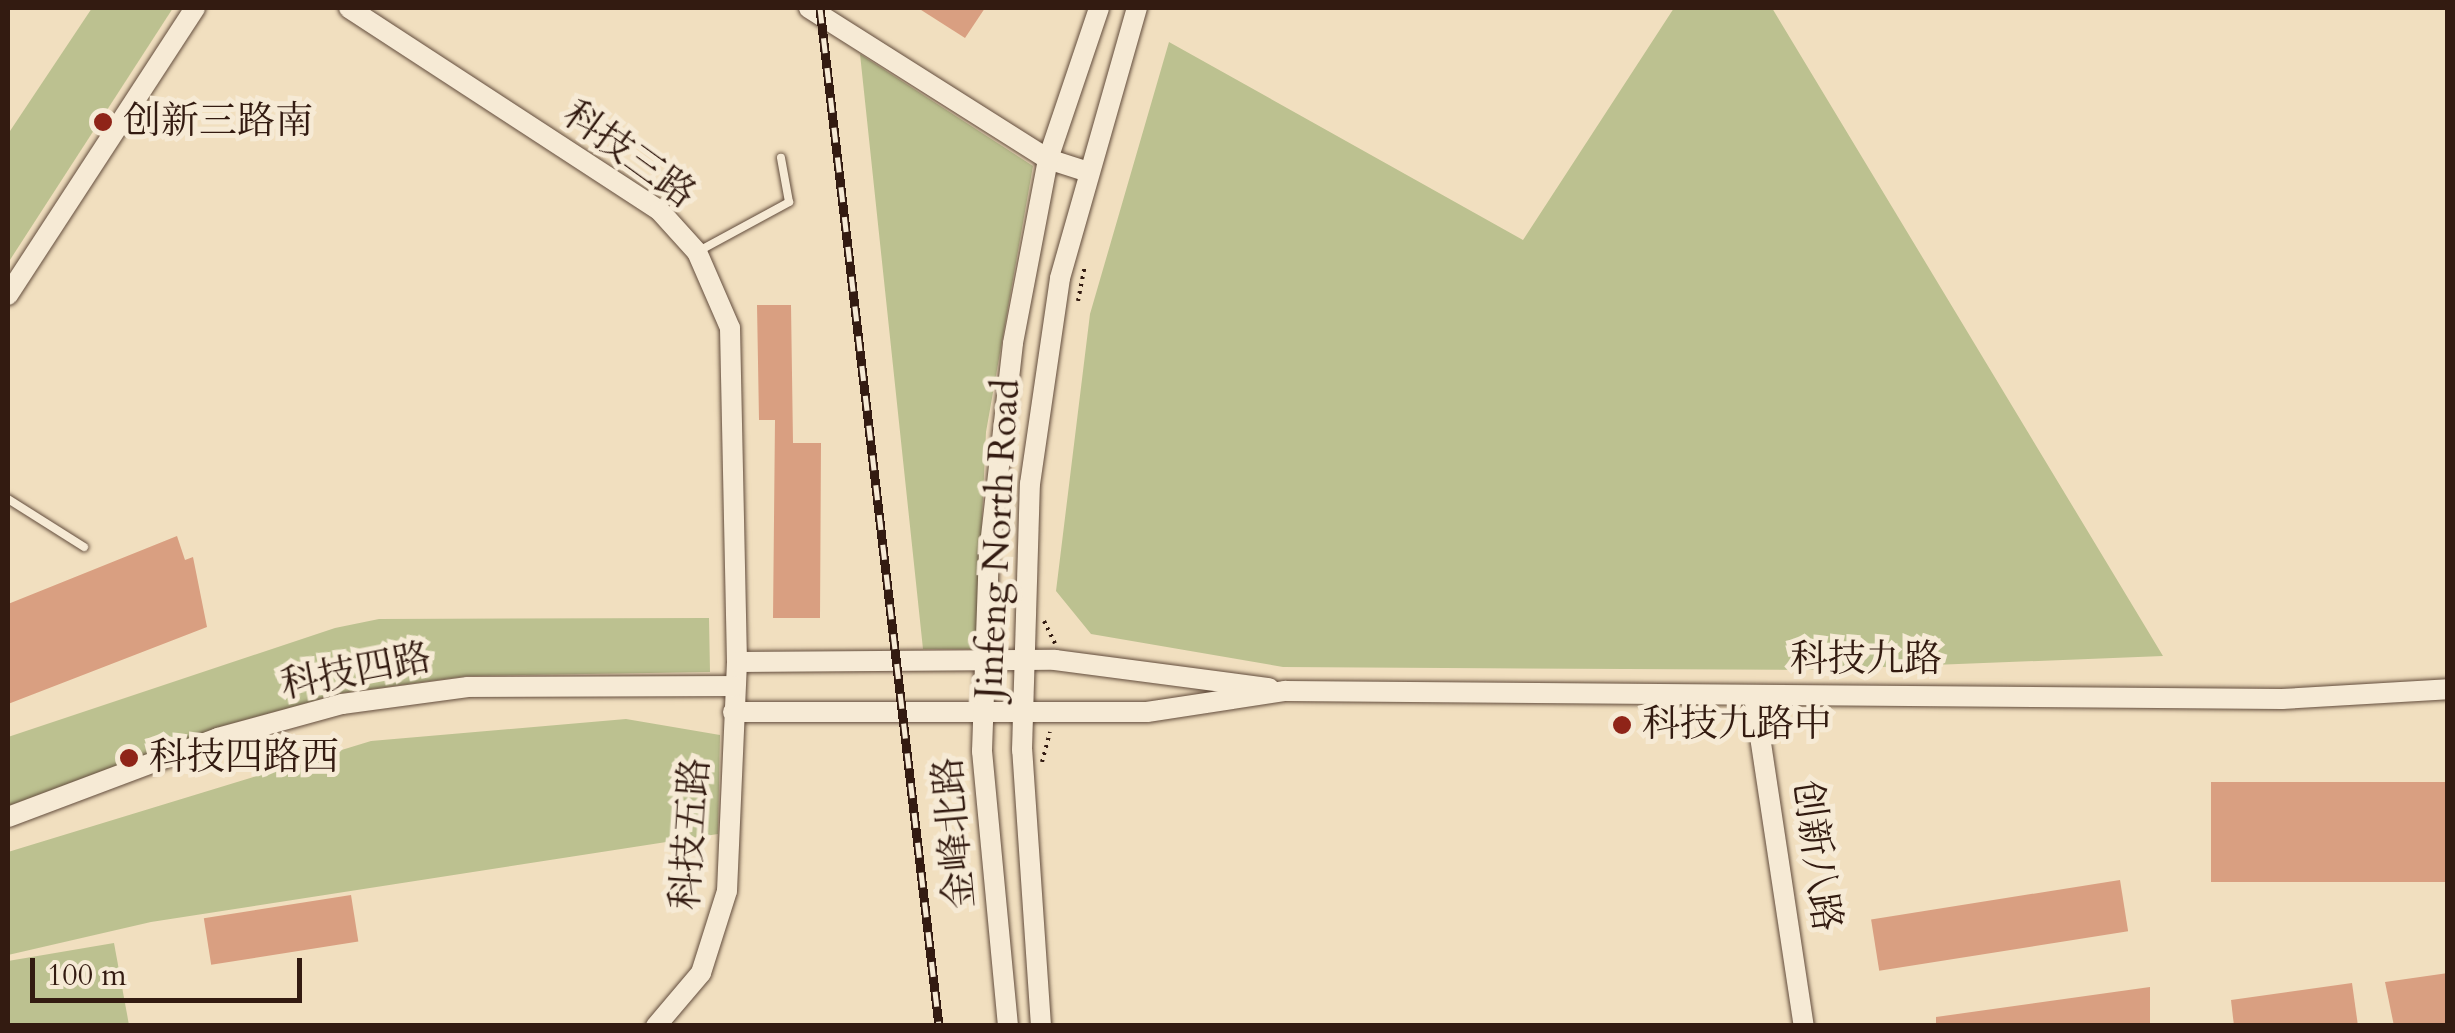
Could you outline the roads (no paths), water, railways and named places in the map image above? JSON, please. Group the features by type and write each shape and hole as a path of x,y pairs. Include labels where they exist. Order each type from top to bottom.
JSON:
{"street":[{"path":"8,295 195,8"},
{"name":"科技三路","path":"349,8 658,210 697,252 730,328 737,662 734,686"},
{"path":"809,8 1048,159 1086,171"},
{"path":"1048,159 1099,8"},
{"name":"Jinfeng North Road","path":"1041,1026 1022,712 1042,374 1086,171 1137,8"},
{"name":"金峰北路","path":"1008,1026 981,714 1013,343 1048,159"},
{"path":"737,662 1024,660"},
{"name":"科技九路","path":"1024,660 1056,660 1285,691 2282,699 2448,689"},
{"name":"科技四路","path":"8,817 218,738 342,704 468,686 734,686"},
{"name":"科技五路","path":"656,1026 718,939 734,686"},
{"name":"科技九路","path":"1022,712 1147,712 1285,691"},
{"name":"创新八路","path":"1754,697 1804,1026"},
{"path":"733,712 1022,712"}],"lane":[{"path":"697,252 789,202 780,158"},
{"path":"8,499 84,547"}],"railway":[{"path":"820,8 939,1026"}],"place":[{"name":"创新三路南","path":"103,122"},
{"name":"科技九路中","path":"1622,725"},
{"name":"科技四路西","path":"129,758"}]}
